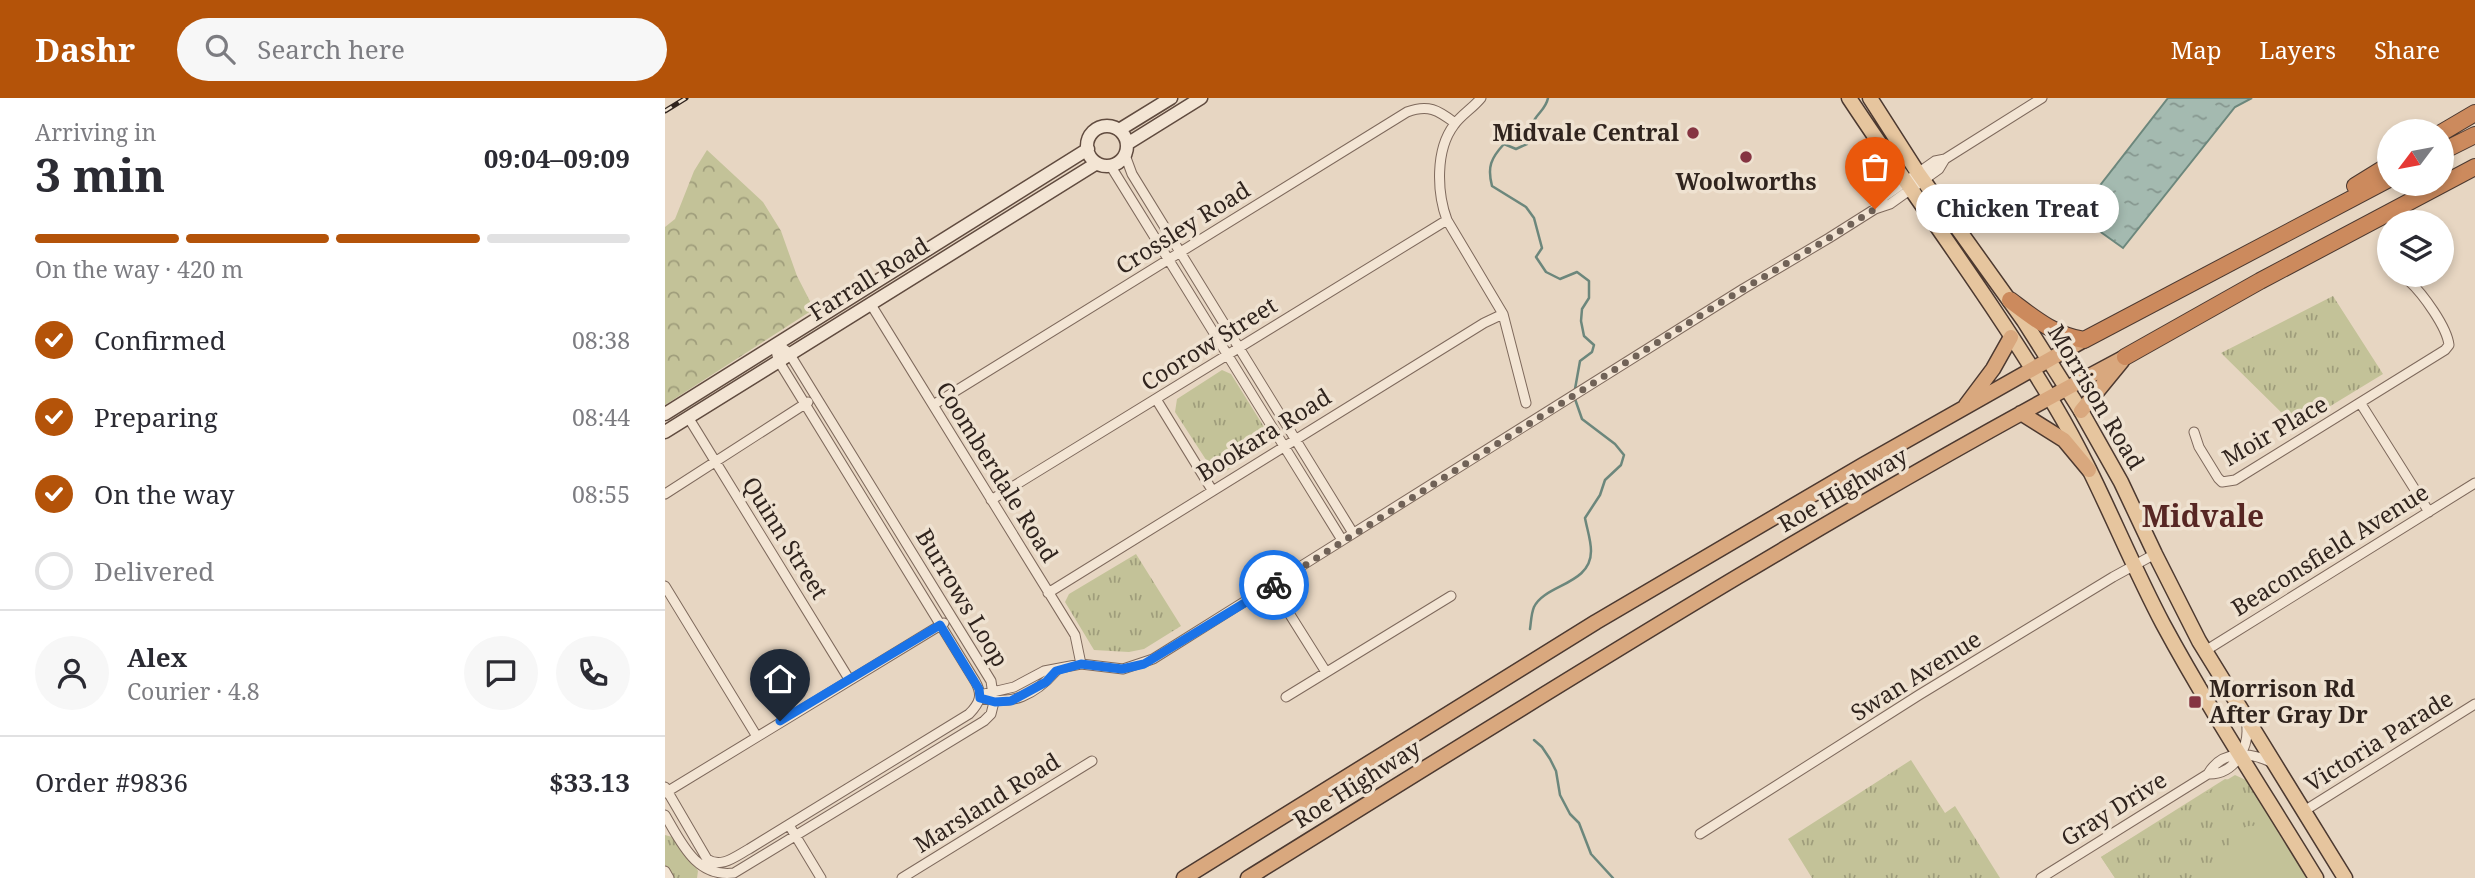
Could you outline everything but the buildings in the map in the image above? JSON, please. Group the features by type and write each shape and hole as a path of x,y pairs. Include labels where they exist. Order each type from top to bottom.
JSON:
{"highway":[{"path":"2454,125 2475,113"},
{"path":"2454,146 2475,135"},
{"name":"Roe Highway","path":"1248,878 1639,637 2021,413 2260,281 2475,167"},
{"path":"2227,263 2377,172"},
{"name":"Roe Highway","path":"1184,878 1608,615 1863,466 2084,340 2377,185"},
{"path":"2010,300 2052,331 2084,340"},
{"path":"1963,409 1993,369 2011,337"},
{"path":"2081,411 2125,357"},
{"path":"2021,413 2064,440 2089,470"}],"main road":[{"path":"1119,130 1171,98"},
{"path":"1126,149 1124,136 1110,126 1098,128 1090,136 1088,149 1103,164 1119,162 1126,149 1151,129 1201,98"},
{"name":"Morrison Road","path":"1849,98 2050,397 2089,470 2164,626 2316,878"},
{"name":"Morrison Road","path":"1870,98 1921,176 2050,360 2122,482 2155,554 2206,651 2345,878"},
{"path":"1143,116 1151,129"},
{"name":"Farrall Road","path":"665,414 1088,149"},
{"name":"Farrall Road","path":"665,432 870,303 1103,164"}],"street":[{"path":"1481,98 1455,123 1445,142 1440,181 1441,204 1447,220 1503,314 1526,403"},
{"path":"980,697 1014,687 1039,672 1056,671 1081,664 1122,669 1144,664 1875,209 1890,204 1935,161 1945,159 2041,98"},
{"name":"Crossley Road","path":"933,405 1407,112 1430,107 1455,123"},
{"path":"1126,149 1132,174 1353,533"},
{"path":"1103,164 1137,208 1342,540"},
{"path":"1137,208 1149,200"},
{"name":"Coorow Street","path":"991,500 1447,220"},
{"name":"Moir Place","path":"2194,432 2199,447 2218,478 2227,482 2235,480 2361,404 2449,345 2444,330 2415,287"},
{"path":"1198,305 1209,298"},
{"name":"Coomberdale Road","path":"870,303 1075,635 1081,664"},
{"name":"Bookara Road","path":"1048,593 1296,438 1503,314"},
{"name":"Burrows Loop","path":"705,876 728,875 796,837 984,721 995,702 991,681 789,353 776,344"},
{"name":"Burrows Loop","path":"713,863 722,863 749,849 955,723 976,707 980,697 975,681 778,360 776,344"},
{"path":"1255,399 1267,392"},
{"path":"665,494 815,397"},
{"path":"1156,399 1212,490"},
{"name":"Moir Place","path":"2361,404 2429,512"},
{"name":"Quinn Street","path":"688,417 849,680"},
{"path":"833,449 844,442"},
{"name":"Beaconsfield Avenue","path":"2206,651 2475,483"},
{"path":"859,492 870,485"},
{"path":"885,534 896,527"},
{"name":"Swan Avenue","path":"1700,834 1919,695 2155,554"},
{"path":"911,576 922,569"},
{"path":"665,586 756,735"},
{"path":"1272,586 1326,673"},
{"path":"1286,697 1451,596"},
{"path":"667,821 705,876 713,863 707,859 666,790 951,618"},
{"path":"980,697 995,702 1020,698 1046,682 1056,671"},
{"name":"Victoria Parade","path":"2304,811 2475,704"},
{"path":"2243,713 2248,730 2246,744 2240,755 2274,763"},
{"path":"955,723 962,735"},
{"path":"915,747 922,759"},
{"name":"Gray Drive","path":"2041,878 2208,774 2217,774 2237,762 2240,755"},
{"name":"Marsland Road","path":"902,878 1092,761"},
{"path":"871,774 878,786"},
{"path":"831,799 838,810"},
{"path":"789,825 821,878"},
{"path":"749,849 756,861"},
{"path":"665,871 669,878"}],"green space":[{"path":"707,150 763,202 781,231 797,276 814,309 665,405 665,227 675,219 694,171"},
{"path":"2333,296 2383,374 2296,427 2221,353"},
{"path":"1222,370 1231,374 1269,435 1265,446 1223,473 1212,469 1175,412 1177,399"},
{"path":"1136,554 1181,626 1144,649 1129,652 1094,650 1065,602 1069,594"},
{"path":"1911,760 1945,813 1955,806 2000,878 1812,878 1788,839"},
{"path":"2235,775 2248,781 2281,833 2254,826 2237,832 2230,838 2226,857 2212,871 2214,878 2115,878 2101,857"},
{"path":"2225,779 2247,783 2307,878 2115,878 2101,857"},
{"path":"665,835 680,841 698,871 697,878 673,878 665,865"}],"water":[{"path":"2168,98 2252,98 2235,107 2123,248 2077,215"}],"waterway":[{"path":"1548,98 1532,125 1527,144 1516,149 1504,144 1493,158 1490,173 1492,186 1526,207 1534,218 1542,248 1536,257 1546,272 1560,279 1577,272 1589,281 1589,298 1582,309 1581,321 1584,336 1594,345 1592,352 1580,361 1575,389"},
{"path":"1530,629 1533,610 1540,599 1576,578 1589,562 1591,547 1585,518 1600,495 1605,480 1621,465 1624,455 1615,444 1582,419 1575,399"},
{"path":"1534,740 1550,759 1556,771 1560,795 1570,814 1579,823 1591,854 1613,878"}],"railway":[{"path":"665,111 686,98"}],"way so far":[{"path":"1274,585 1720,303 1875,209"}],"place":[{"name":"Midvale Central","path":"1693,133"},
{"name":"Woolworths","path":"1746,157"},
{"name":"Chicken Treat","path":"1875,209"},
{"name":"Morrison Rd After Gray Dr","path":"2195,702"}],"district":[{"name":"Midvale","path":"2203,517"}],"route":[{"path":"780,721 940,625 979,689 980,698 995,702 1011,701 1046,682 1056,671 1081,664 1122,669 1144,664 1274,585"}]}
